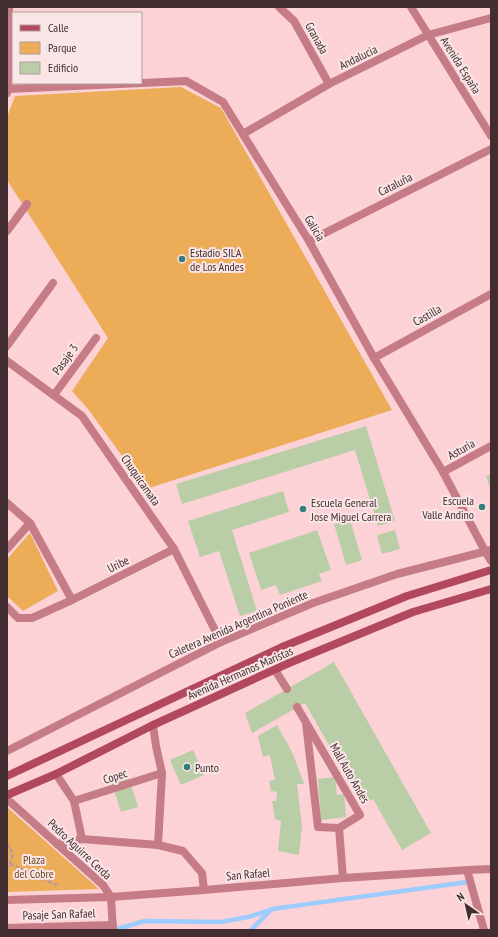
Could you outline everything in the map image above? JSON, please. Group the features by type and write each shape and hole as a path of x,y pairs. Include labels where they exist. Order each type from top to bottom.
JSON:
{"main road":[{"name":"Avenida Hermanos Maristas","path":"7,776 282,647 407,596 491,570"},
{"name":"Avenida Hermanos Maristas","path":"7,795 56,774 153,726 289,663 413,612 491,589"}],"street":[{"path":"8,92 9,7"},
{"name":"Granada","path":"279,7 294,21 329,84"},
{"name":"Avenida España","path":"411,7 491,136"},
{"name":"Andalucia","path":"242,134 329,84 428,35 491,18"},
{"name":"Galicia","path":"142,84 186,81 223,102 309,241 374,358 443,472 488,551 491,561"},
{"name":"Galicia","path":"8,92 137,84"},
{"name":"Cataluña","path":"309,241 491,148"},
{"path":"7,231 27,204"},
{"path":"7,346 53,283"},
{"name":"Castilla","path":"374,358 491,294"},
{"name":"Pasaje 3","path":"54,395 96,338"},
{"name":"Chuquicamata","path":"7,361 82,416 174,549 221,642"},
{"name":"Asturia","path":"443,472 491,446"},
{"path":"7,504 30,523 72,600"},
{"path":"7,549 30,523"},
{"name":"Uribe","path":"7,607 18,618 32,618 72,600 174,549"},
{"name":"Caletera Avenida Argentina Poniente","path":"7,751 221,642 313,603 397,574 488,551"},
{"path":"275,670 287,689"},
{"name":"Mall Auto Andes","path":"297,708 306,723 360,815 339,828 318,827 306,723"},
{"path":"153,726 162,773 158,845"},
{"name":"Copec","path":"74,801 162,773"},
{"path":"56,774 74,801 82,839"},
{"name":"Pedro Aguirre Cerda","path":"7,798 103,885 111,897 113,927"},
{"path":"339,828 343,878"},
{"path":"57,844 82,839 158,845 183,850 202,873 204,890"},
{"name":"San Rafael","path":"7,900 111,897 343,878 491,869"},
{"path":"467,870 484,930"},
{"name":"Pasaje San Rafael","path":"7,928 113,927"}],"path":[{"path":"7,844 12,850 13,855 12,860 7,867"},
{"path":"10,864 57,886 65,886"}],"green space":[{"name":"Estadio SILA de Los Andes","path":"181,87 221,108 392,410 146,489 88,409 72,391 108,338 7,180 7,117 15,96"},
{"path":"30,533 58,591 23,611 7,596 7,559"},
{"name":"Plaza del Cobre","path":"7,807 99,889 7,892"}],"building":[{"path":"366,426 395,521 378,526 355,450 182,504 176,484"},
{"path":"491,474 491,490 486,476"},
{"path":"283,491 289,512 232,530 257,611 240,616 219,551 200,557 188,521"},
{"path":"350,520 362,560 346,565 334,524"},
{"path":"317,530 331,570 319,574 322,581 280,595 276,585 261,590 249,553"},
{"path":"395,530 400,549 382,554 377,535"},
{"path":"334,662 431,833 402,850 373,799 363,805 305,703 252,733 245,713"},
{"path":"277,725 293,754 304,784 297,784 302,826 299,855 278,851 281,821 275,819 272,801 276,801 277,792 271,791 269,781 275,780 270,755 263,757 258,736"},
{"name":"Punto","path":"193,750 204,775 181,785 170,760"},
{"path":"126,769 138,807 121,812 109,775"},
{"path":"335,777 337,795 344,794 346,817 321,820 318,779"}],"waterway":[{"path":"251,930 272,909 468,882"},
{"path":"113,930 145,921 221,922 248,917 271,910"}],"place":[{"name":"Estadio SILA de Los Andes","path":"182,259"},
{"name":"Escuela Valle Andino","path":"482,507"},
{"name":"Escuela General Jose Miguel Carrera","path":"303,509"},
{"name":"Punto","path":"187,767"}]}
